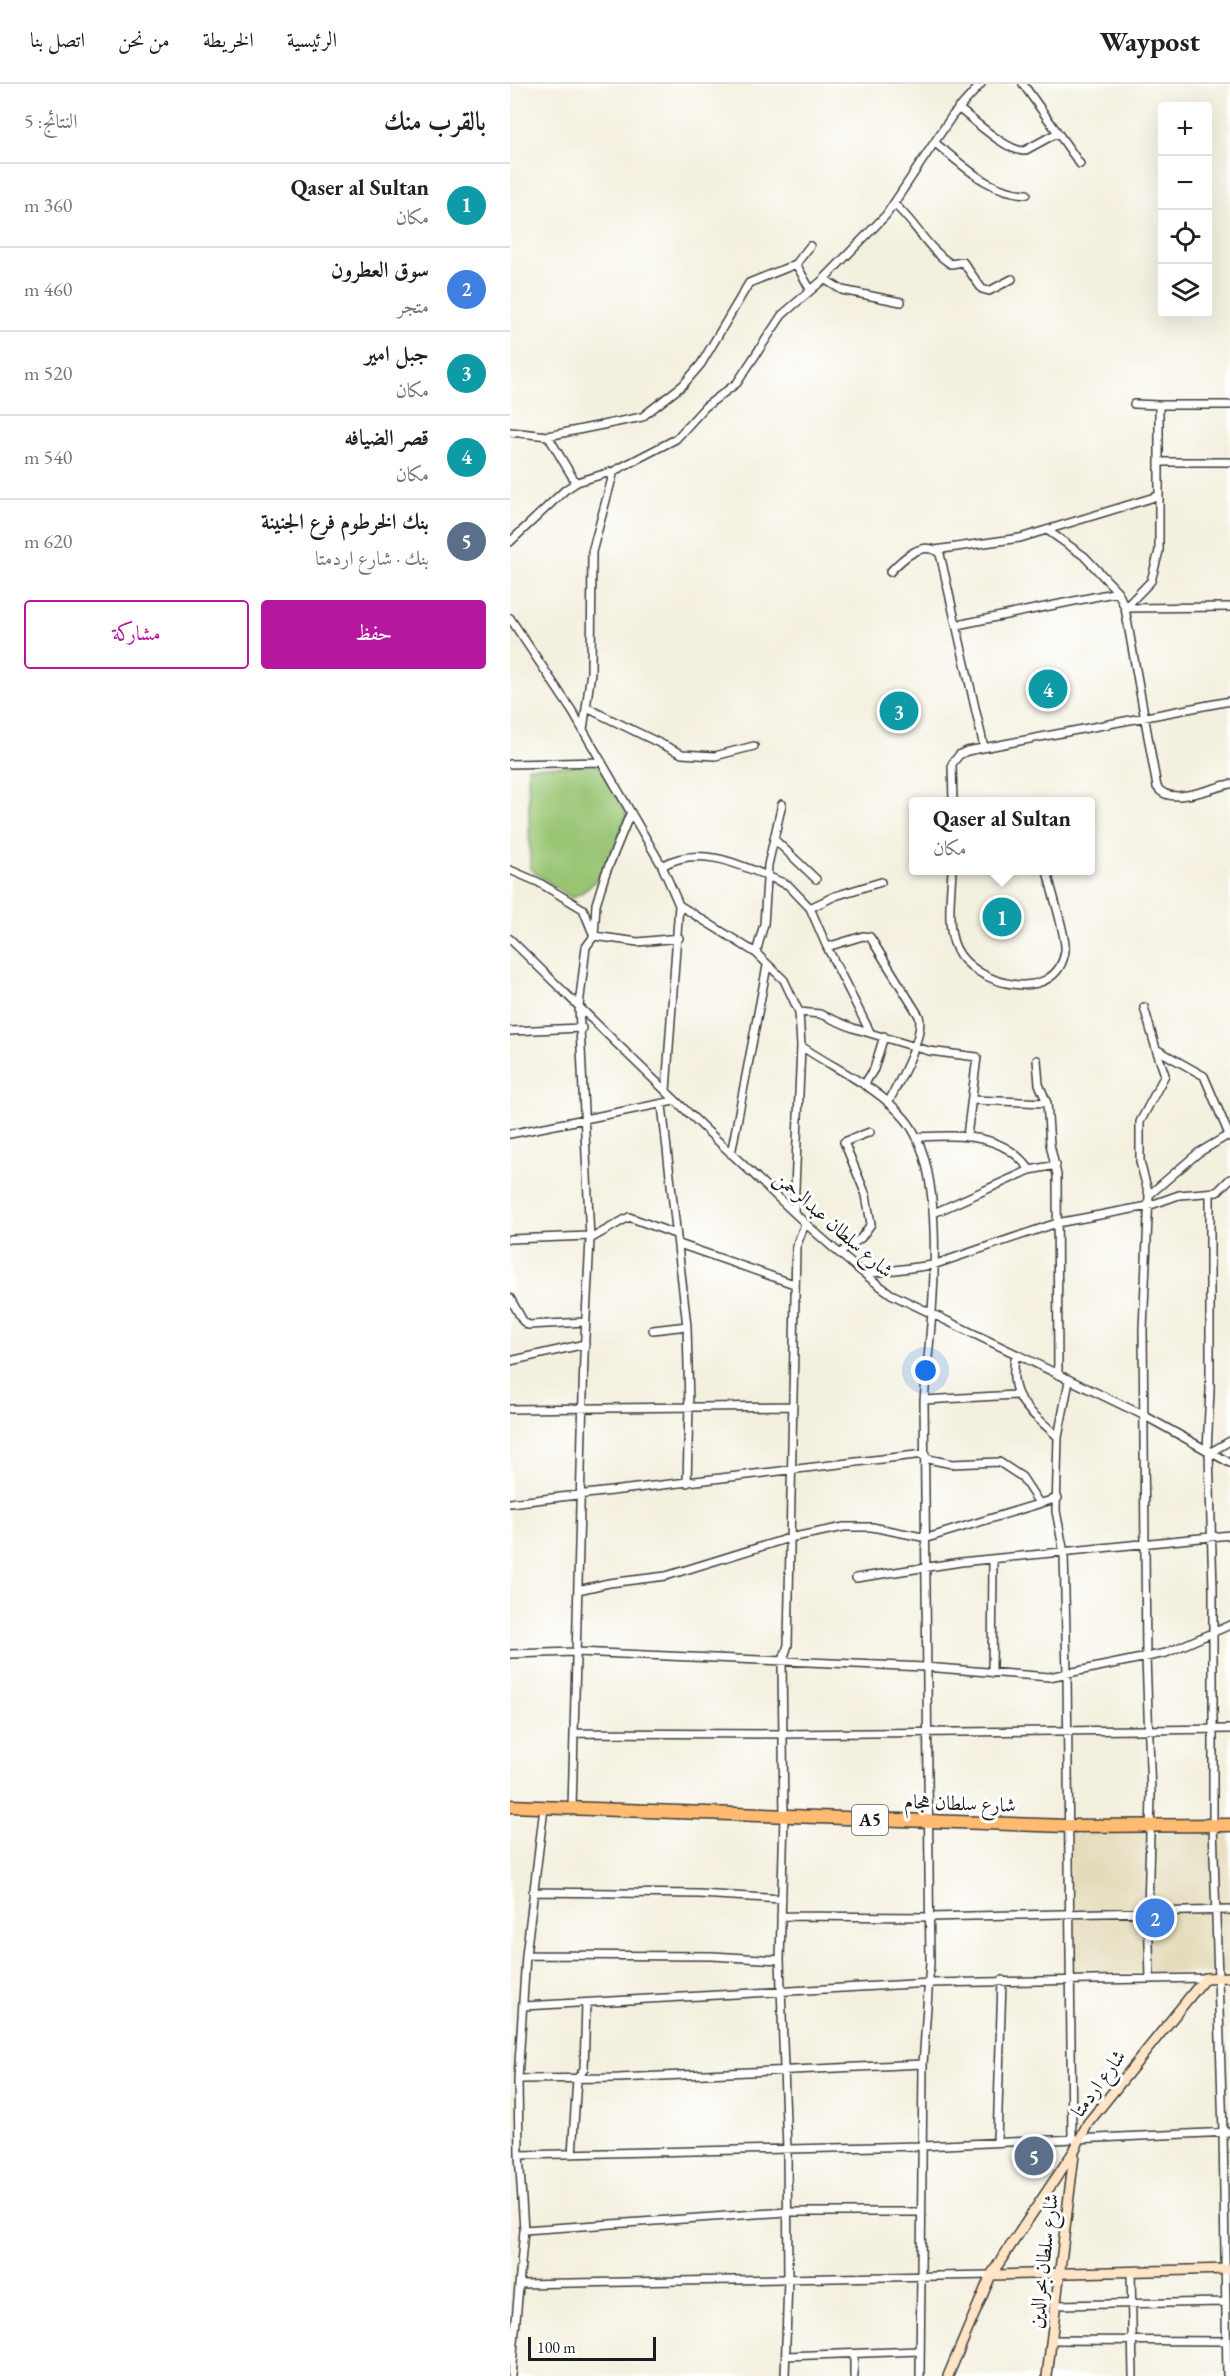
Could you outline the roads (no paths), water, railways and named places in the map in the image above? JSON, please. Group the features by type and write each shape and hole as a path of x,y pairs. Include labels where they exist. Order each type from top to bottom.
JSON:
{"highway":[{"name":"شارع سلطان هجام","path":"510,1806 1067,1826 1230,1825"}],"main road":[{"path":"1205,1978 1230,1977"},
{"name":"شارع اردمتا","path":"948,2376 991,2275 1074,2151 1076,2138 1205,1978"},
{"name":"شارع سلطان بحرالدين","path":"1047,2376 1074,2151"},
{"path":"991,2275 1227,2269"}],"street":[{"path":"510,542 565,490 576,483 614,471 676,439 705,407 737,382 782,315 824,279 894,204 958,108 981,84"},
{"path":"1023,84 1080,164"},
{"path":"958,108 1009,146 1019,150 1024,151 1057,133"},
{"path":"935,142 991,186 1002,192 1027,194"},
{"path":"894,204 931,250 951,264 963,262 983,290 993,289 1012,279"},
{"path":"510,432 548,436 630,421 651,411 683,385 701,364 749,283 796,264 810,246"},
{"path":"796,264 810,289"},
{"path":"824,279 842,290 901,302"},
{"path":"1134,404 1230,405"},
{"path":"1125,608 1151,581 1159,551 1159,405"},
{"path":"548,436 576,483"},
{"path":"1159,462 1230,462"},
{"path":"583,730 591,672 592,552 614,471"},
{"path":"890,572 908,554 928,549 999,542 1047,530 1158,496"},
{"path":"1047,530 1084,556 1118,592 1125,608 1157,787 1161,793 1178,796 1230,783"},
{"path":"935,550 943,562 984,747"},
{"path":"957,625 1118,592"},
{"path":"1125,608 1230,607"},
{"path":"510,618 602,762 662,866 680,905 666,1091"},
{"path":"953,797 952,764 959,755 984,747 1144,719 1230,701"},
{"path":"587,708 682,754 715,756 754,746"},
{"path":"510,764 602,762"},
{"path":"756,953 764,924 767,876 782,804"},
{"path":"572,1809 590,1238 582,1028 579,1006 586,947 594,936 596,904 630,814"},
{"path":"774,839 816,879"},
{"path":"662,866 674,859 706,855 788,885 810,908 870,1032"},
{"path":"510,870 538,882 583,909 594,936"},
{"path":"952,875 951,916 957,950 982,975 996,981 1024,985 1037,983 1050,976 1059,967 1065,950 1048,875"},
{"path":"810,908 835,896 881,882"},
{"path":"680,905 756,953 784,980 799,1012 801,1046 794,1212"},
{"path":"594,936 638,942 679,938"},
{"path":"827,947 863,936 874,940 895,981 919,1016 921,1024 914,1045 888,1103"},
{"name":"شارع سلطان عبدالرحمن","path":"510,939 579,1006 610,1040 805,1224 891,1294 931,1311 1069,1381 1145,1416 1230,1463"},
{"path":"732,1154 767,966"},
{"path":"1144,1007 1166,1075 1140,1122 1140,1162 1149,1195 1143,1329 1150,1978"},
{"path":"799,1012 820,1014 941,1054 977,1058 967,1136"},
{"path":"510,1031 582,1028"},
{"path":"864,1085 874,1069 885,1036"},
{"path":"801,1046 864,1085 905,1119 924,1155 934,1213 931,1311 924,1400 930,1983 923,2064 920,2376"},
{"path":"1149,1195 1198,1153 1229,1135 1204,1076 1156,1049"},
{"path":"1037,1060 1039,1084 1047,1103 1050,1144 1056,1165 1058,1375"},
{"path":"973,1100 1047,1103"},
{"path":"510,1134 674,1101"},
{"path":"662,1105 687,1326 689,1406 687,1483"},
{"path":"840,1253 861,1238 871,1224 866,1195 844,1142 870,1132"},
{"path":"916,1137 967,1136 1013,1150 1030,1170"},
{"path":"934,1213 1030,1170 1056,1165"},
{"path":"865,1274 933,1265 1057,1223 1148,1206 1179,1194 1210,1193 1217,1191 1230,1179"},
{"path":"1210,1193 1208,1452 1212,1538 1213,1825 1217,1978 1227,2132 1227,2376"},
{"path":"510,1239 590,1238 629,1217 675,1234"},
{"path":"785,2376 788,2277 787,2149 780,1960 784,1816 782,1663 788,1645 794,1284 796,1247 805,1224"},
{"path":"679,1244 794,1284"},
{"path":"510,1298 523,1321 528,1325 586,1322"},
{"path":"653,1330 687,1326"},
{"path":"510,1361 585,1344"},
{"path":"1016,1354 1013,1375 1016,1395 1058,1437"},
{"path":"1069,1381 1058,1437 1056,1511 1064,1553 1069,1979 1076,2138"},
{"path":"924,1400 1016,1395"},
{"path":"510,1409 792,1406"},
{"path":"1208,1452 1230,1441"},
{"path":"510,1503 581,1497 924,1454"},
{"path":"924,1454 928,1459 952,1464 999,1462 1022,1477 1039,1503"},
{"path":"578,1590 609,1583 666,1576 789,1538 861,1525 927,1538 1058,1498"},
{"path":"856,1578 926,1567 1230,1535"},
{"path":"992,1673 993,1560"},
{"path":"510,1654 576,1653 925,1667 1031,1678 1067,1674 1146,1658 1179,1648 1230,1625"},
{"path":"575,1733 783,1734 1230,1729"},
{"path":"511,2376 524,2230 519,2155 518,2079 526,1955 543,1808"},
{"path":"533,1892 699,1894 782,1899"},
{"path":"781,1916 930,1917 1230,1910"},
{"path":"526,1955 712,1956 780,1960"},
{"path":"524,2006 586,2004 782,1990 1002,1980 1205,1978"},
{"path":"997,2142 1002,1980"},
{"path":"572,2154 577,2079 584,2069 586,2004"},
{"path":"518,2079 577,2079 923,2064"},
{"path":"519,2155 922,2146 1227,2132"},
{"path":"524,2230 787,2212 920,2212"},
{"path":"1131,2272 1133,2376"},
{"path":"520,2284 788,2277 991,2275"},
{"path":"1055,2305 1226,2302"},
{"path":"1051,2340 1226,2341"},
{"path":"786,2356 919,2351"},
{"path":"854,2354 854,2376"}],"place":[{"name":"قصر الضيافه","path":"1048,689"},
{"name":"جبل امير","path":"899,711"},
{"name":"Qaser al Sultan","path":"1002,917"},
{"name":"سوق العطرون","path":"1155,1918"},
{"name":"بنك الخرطوم فرع الجنينة","path":"1034,2156"}]}
